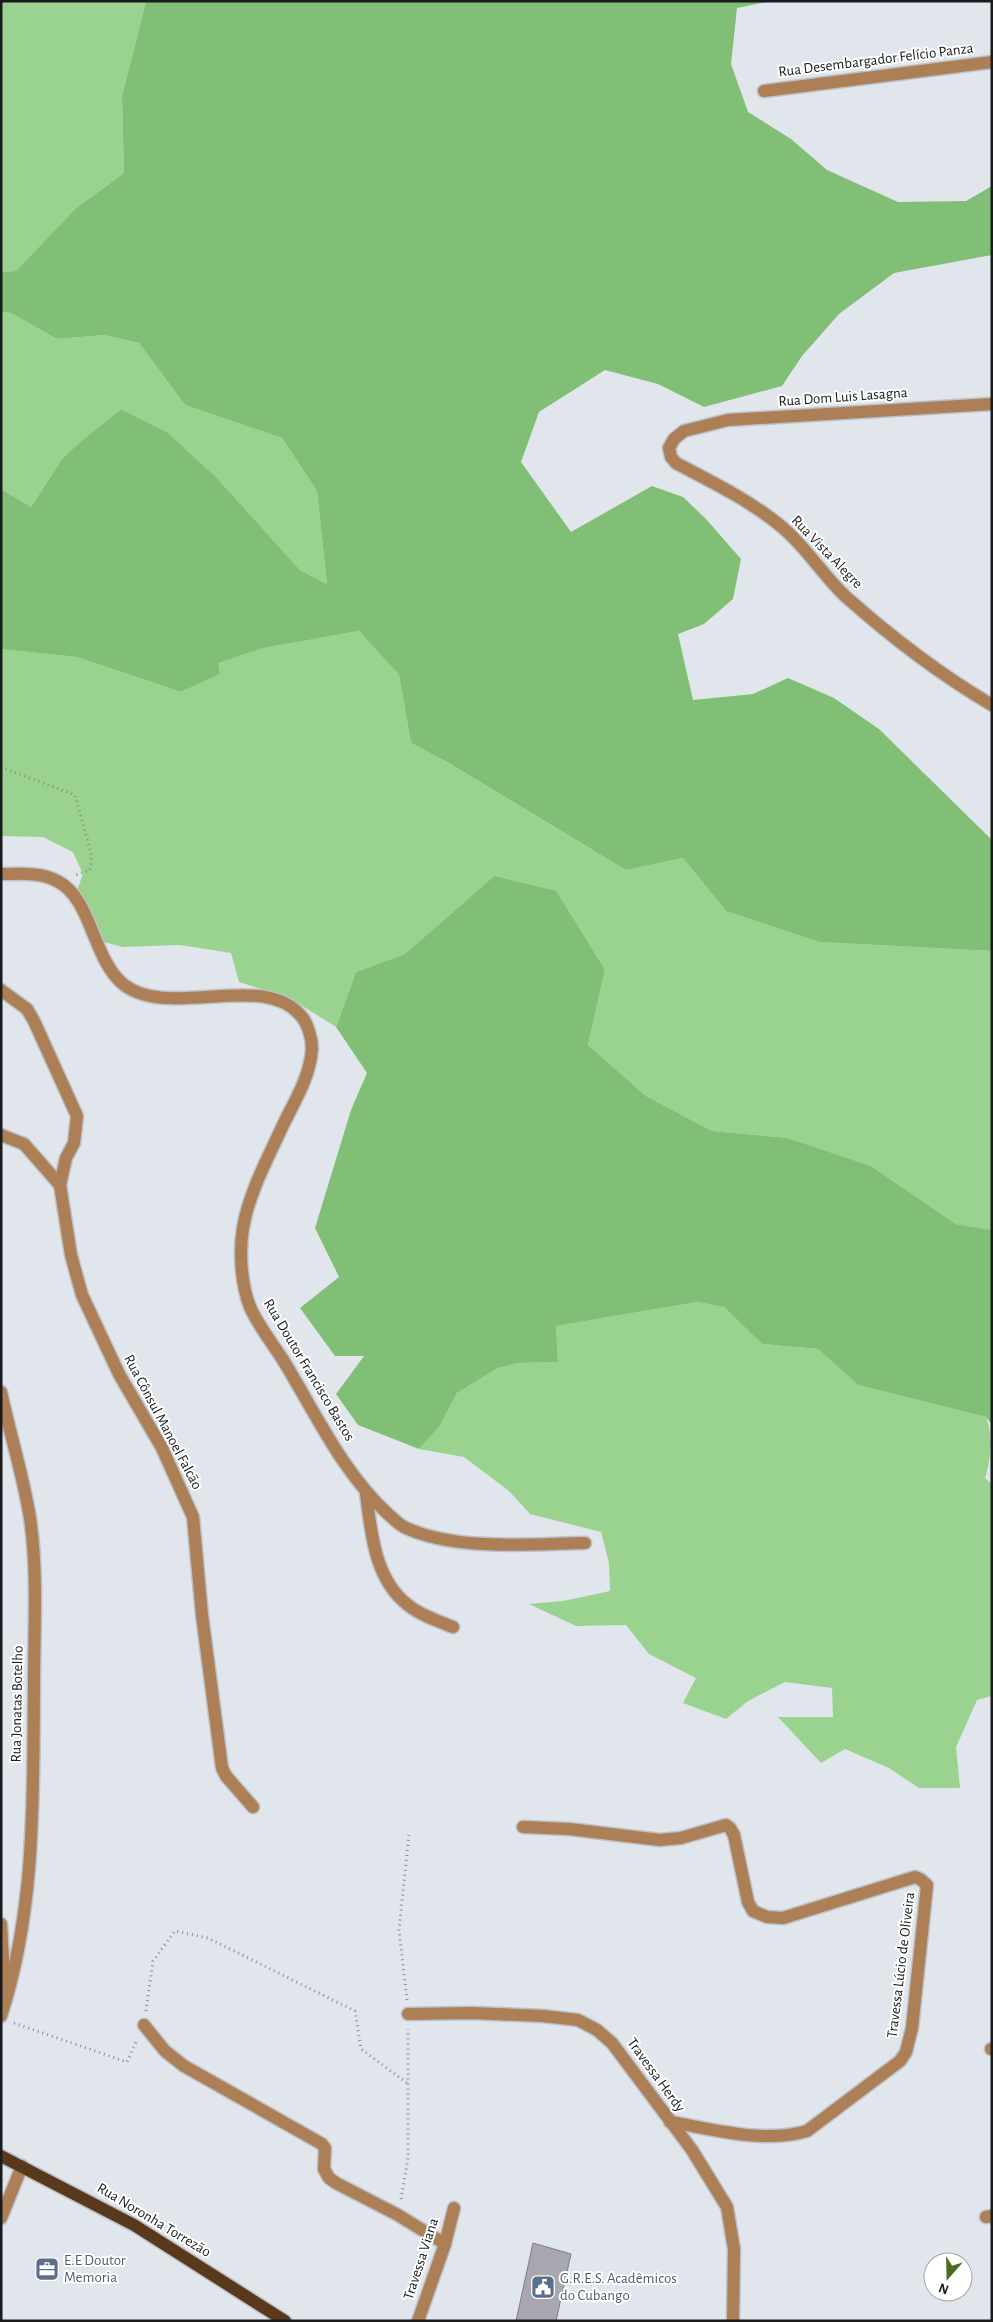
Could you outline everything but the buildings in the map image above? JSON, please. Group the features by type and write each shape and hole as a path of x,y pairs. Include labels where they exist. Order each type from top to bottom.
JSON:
{"main road":[{"name":"Rua Noronha Torrezão","path":"1,2156 134,2225 285,2321"}],"street":[{"name":"Rua Desembargador Felício Panza","path":"764,91 992,62"},
{"name":"Rua Dom Luis Lasagna","path":"698,428 728,420 992,404"},
{"name":"Rua Vista Alegre","path":"698,428 684,431 674,439 669,448 671,457 676,462 778,524 803,547 844,594 905,647 992,705"},
{"path":"1,874 36,875 56,880 69,888"},
{"name":"Rua Doutor Francisco Bastos","path":"69,888 84,912 101,956 121,982 130,989 165,999 243,995 265,997 292,1008 302,1017 308,1029 312,1049 302,1087 252,1195 243,1228 242,1270 250,1307 330,1440 366,1493 402,1526 429,1537 486,1543 585,1543"},
{"path":"1,990 27,1009 77,1116 74,1143 66,1158 60,1185"},
{"path":"1,1135 24,1144 60,1185"},
{"name":"Rua Cônsul Manoel Falcão","path":"60,1185 71,1255 82,1295 119,1374 162,1448 193,1517 202,1615 222,1768 226,1776 253,1807"},
{"name":"Rua Jonatas Botelho","path":"1,1392 30,1518 34,1582 34,1723 27,1902 23,1935 6,2002 6,2019"},
{"path":"366,1493 373,1547 389,1583 408,1605 453,1626"},
{"name":"Travessa Lúcio de Oliveira","path":"523,1826 569,1828 660,1840 681,1838 726,1825 734,1836 748,1902 753,1911 775,1918 783,1918 915,1877 920,1878 927,1885 912,2028 906,2052 900,2061 807,2131 796,2134 767,2137 670,2122"},
{"path":"1,1924 6,2002"},
{"name":"Travessa Herdy","path":"408,2014 471,2013 544,2016 578,2020 597,2030 612,2042 692,2150 727,2207 734,2249 733,2321"},
{"path":"144,2025 165,2051 184,2066 322,2144 325,2148 323,2165 326,2173 336,2183 398,2215 445,2244"},
{"path":"1,2218 22,2166"},
{"name":"Travessa Viana","path":"418,2321 445,2244 454,2208"}],"path":[{"path":"1,767 75,795 92,856 90,870 72,877 69,888"},
{"path":"6,2019 127,2062 144,2025 154,1961 175,1930 208,1938 354,2011 361,2050 407,2083"}],"green space":[{"path":"1,1 146,1 122,96 124,173 75,209 16,271 1,272"},
{"path":"146,1 771,1 737,8 731,64 748,112 791,139 827,170 898,202 966,201 992,186 992,255 894,273 839,314 802,356 782,386 704,407 658,384 605,370 539,412 521,462 571,532 652,486 683,497 706,519 741,559 733,599 704,624 678,634 693,700 753,694 788,678 834,698 879,729 992,840 992,951 819,942 726,911 683,858 626,870 449,763 411,743 399,675 359,631 264,648 218,663 220,674 181,692 77,657 1,649 1,489 31,507 62,459 121,409 167,432 216,477 300,570 327,584 317,491 282,438 185,405 139,343 104,335 57,339 11,313 1,312 1,272 16,271 75,209 124,173 122,96"},
{"path":"1,312 11,313 57,339 104,335 139,343 185,405 282,438 317,491 327,584 300,570 216,477 167,432 121,409 62,459 31,507 1,489"},
{"path":"359,631 399,675 411,743 449,763 626,870 683,858 726,911 819,942 992,951 992,1230 956,1224 871,1166 788,1138 712,1131 646,1096 588,1045 605,970 494,876 405,954 356,972 336,1027 288,997 239,982 231,953 180,945 123,947 100,941 75,896 83,874 73,852 43,837 1,836 1,649 77,657 181,692 220,674 217,663 264,648"},
{"path":"494,876 556,891 605,970 588,1045 646,1096 712,1131 788,1138 871,1166 956,1224 992,1230 992,1425 986,1417 858,1385 818,1349 762,1344 724,1307 698,1302 556,1326 558,1362 519,1363 498,1368 457,1393 439,1427 419,1449 358,1425 336,1394 364,1356 335,1356 300,1308 339,1277 315,1228 351,1110 367,1073 336,1027 356,972 405,954"},
{"path":"698,1302 724,1307 762,1344 818,1349 858,1385 986,1417 990,1431 990,1447 989,1463 985,1478 992,1484 992,1696 977,1700 956,1747 960,1788 919,1788 889,1768 845,1749 821,1763 778,1717 833,1717 832,1688 785,1682 748,1701 726,1719 683,1703 696,1678 649,1654 626,1625 576,1626 529,1604 563,1601 610,1591 609,1563 601,1532 530,1514 509,1491 464,1457 419,1449 439,1427 457,1393 498,1368 519,1363 558,1362 556,1326"}],"place":[{"name":"E.E Doutor Memoria","path":"47,2269"},
{"name":"G.R.E.S. Acadêmicos do Cubango","path":"543,2287"}]}
